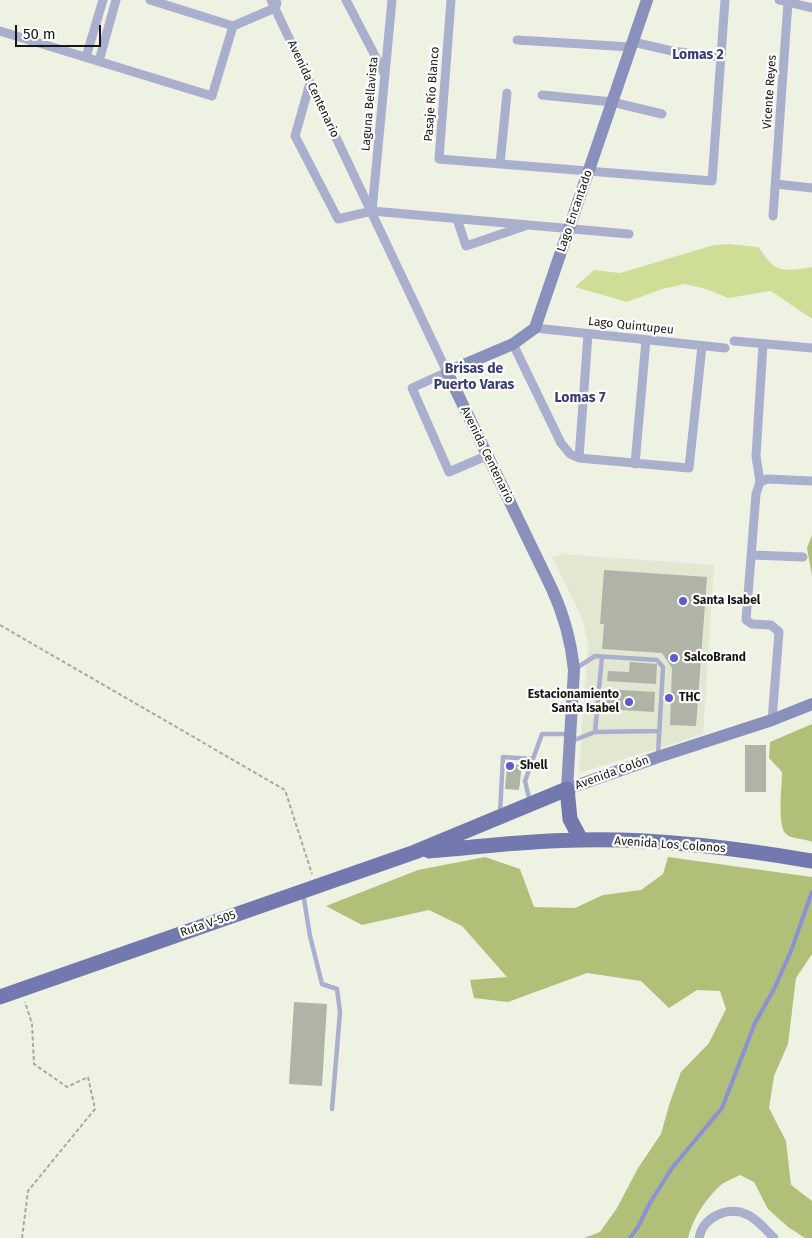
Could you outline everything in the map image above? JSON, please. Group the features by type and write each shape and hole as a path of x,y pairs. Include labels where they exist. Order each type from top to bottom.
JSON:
{"main road":[{"name":"Avenida Colón","path":"415,852 567,789"},
{"path":"567,789 570,819 581,840"},
{"name":"Avenida Los Colonos","path":"415,852 581,840 728,848 812,861"},
{"name":"Ruta V-505","path":"0,996 415,852"}],"street":[{"path":"86,58 103,0"},
{"path":"98,61 116,0"},
{"path":"150,0 174,4 233,26"},
{"path":"346,0 385,76"},
{"name":"Laguna Bellavista","path":"372,211 392,0"},
{"name":"Pasaje Río Blanco","path":"451,0 439,159 500,164"},
{"name":"Lago Encantado","path":"535,328 647,0"},
{"path":"507,93 500,164 712,180 725,0"},
{"path":"784,1 812,8"},
{"name":"Vicente Reyes","path":"773,216 784,1"},
{"path":"0,31 212,96 233,26 275,3"},
{"name":"Avenida Centenario","path":"275,3 310,83 486,456 559,604 569,636 574,670 567,789"},
{"path":"517,40 632,44 672,52 720,57"},
{"path":"310,83 295,136 338,219 372,211 629,234"},
{"path":"542,95 612,102 662,114"},
{"path":"776,184 812,188"},
{"path":"457,219 466,246 528,225"},
{"path":"486,456 449,472 412,388 513,344 535,328"},
{"name":"Lago Quintupeu","path":"535,328 725,348"},
{"path":"578,458 588,334"},
{"path":"635,464 646,340"},
{"path":"734,340 812,348"},
{"path":"513,344 561,443 570,454 578,458 689,468 702,346"},
{"path":"763,344 756,456 760,482 756,494 746,620 752,624 771,625 779,632 772,720"},
{"path":"760,482 767,479 812,481"},
{"path":"752,555 803,557"},
{"name":"Avenida Colón","path":"567,789 772,720 812,704"},
{"path":"699,1238 703,1225 714,1216 727,1212 738,1212 747,1214 759,1222 774,1238"}],"lane":[{"path":"574,670 595,656 657,660 663,667 658,757"},
{"path":"595,732 602,657"},
{"path":"531,804 525,781 542,734 571,738 595,732 659,731"},
{"path":"500,817 503,757 533,759"},
{"path":"310,889 310,936 322,984 337,989 340,1012 332,1109"}],"path":[{"path":"0,625 285,790 310,889"},
{"path":"21,989 32,1024 34,1064 67,1088 88,1077 94,1109 28,1191 22,1238"}],"shaded area":[{"path":"561,554 714,565 703,734 579,773 588,644 582,618 552,557"}],"green space":[{"path":"729,244 758,247 771,263 781,269 792,270 812,267 812,319 771,291 728,298 706,289 685,284 662,289 627,302 575,287 594,270 620,273 714,245"},
{"path":"812,535 812,576 807,548"},
{"path":"812,724 812,842 789,836 783,830 781,814 782,772 769,758 770,742"},
{"path":"485,857 520,869 534,907 575,908 603,895 641,890 663,874 668,857 812,877 812,954 796,978 788,1044 774,1076 769,1108 786,1141 791,1185 812,1201 812,1238 805,1238 788,1227 768,1209 754,1182 740,1175 722,1184 711,1196 697,1216 688,1238 584,1238 600,1232 617,1208 638,1168 661,1134 681,1072 709,1043 726,1009 720,991 697,990 669,1008 641,981 587,973 508,1002 474,998 470,980 507,977 462,926 429,910 362,925 326,906 418,870"}],"building":[{"path":"604,570 707,577 696,726 670,725 672,668 662,653 602,649 604,624 600,624"},
{"path":"630,662 657,664 656,684 607,681 608,671 629,672"},
{"path":"606,689 655,692 654,712 605,709"},
{"path":"745,745 766,745 766,792 745,792"},
{"path":"507,764 522,765 519,790 505,789"},
{"path":"294,1002 327,1004 322,1086 289,1084"}],"waterway":[{"path":"630,1238 672,1168 722,1108 755,1023 774,989 791,951 812,892"}],"place":[{"name":"Santa Isabel","path":"683,601"},
{"name":"SalcoBrand","path":"674,658"},
{"name":"THC","path":"669,698"},
{"name":"Estacionamiento Santa Isabel","path":"629,702"},
{"name":"Shell","path":"510,766"}],"district":[{"name":"Lomas 2","path":"698,55"},
{"name":"Brisas de Puerto Varas","path":"474,378"},
{"name":"Lomas 7","path":"580,398"}]}
